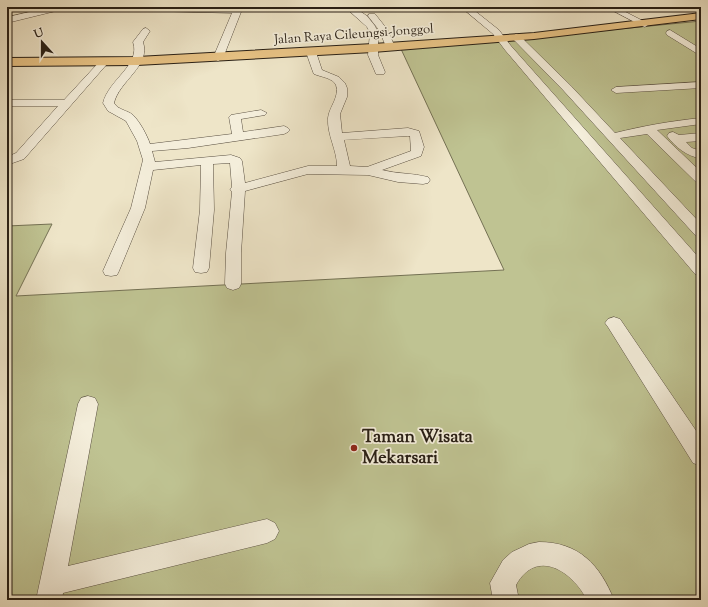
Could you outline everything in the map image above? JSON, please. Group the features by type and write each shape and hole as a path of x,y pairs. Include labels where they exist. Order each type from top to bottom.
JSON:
{"main road":[{"name":"Jalan Raya Cileungsi-Jonggol","path":"7,62 137,62 390,47 516,38 699,17"}],"street":[{"path":"9,18 61,7"},
{"path":"148,7 154,9 235,11 236,12 218,58"},
{"path":"349,7 364,18 371,26 374,33 373,55 380,72"},
{"path":"361,7 383,29 390,47"},
{"path":"465,7 502,39 508,48 701,270"},
{"path":"610,7 644,24"},
{"path":"111,271 138,208 149,160 139,132 129,117 113,110 108,104 110,96 137,62 140,56 141,48 138,42 146,31"},
{"path":"670,33 696,46 701,53"},
{"path":"516,38 567,88 701,233"},
{"path":"311,52 318,72 337,80 341,87 341,100 337,106 334,119 344,170"},
{"path":"7,160 20,156 104,62"},
{"path":"616,90 701,85"},
{"path":"545,89 567,88"},
{"path":"7,103 67,103"},
{"path":"238,137 235,117 261,113"},
{"path":"611,137 650,130 649,128 664,125 696,121 701,130"},
{"path":"664,125 675,139 688,151 701,155"},
{"path":"145,148 284,130"},
{"path":"650,130 701,179"},
{"path":"337,136 408,132 415,134 418,147 417,153 368,171"},
{"path":"675,139 701,136"},
{"path":"148,167 228,159 235,160 238,184 232,284"},
{"path":"201,268 207,210 207,161"},
{"path":"237,189 308,170 368,171 398,178 424,180"},
{"path":"614,323 701,456"},
{"path":"88,404 50,591 268,531"},
{"path":"506,600 503,583 514,566 531,556 547,553 564,558 582,570 589,578 601,600"}],"green space":[{"name":"Taman Wisata Mekarsari","path":"701,21 701,600 7,600 7,226 52,224 16,296 504,270 401,49"}],"place":[{"name":"Taman Wisata Mekarsari","path":"354,448"}]}
